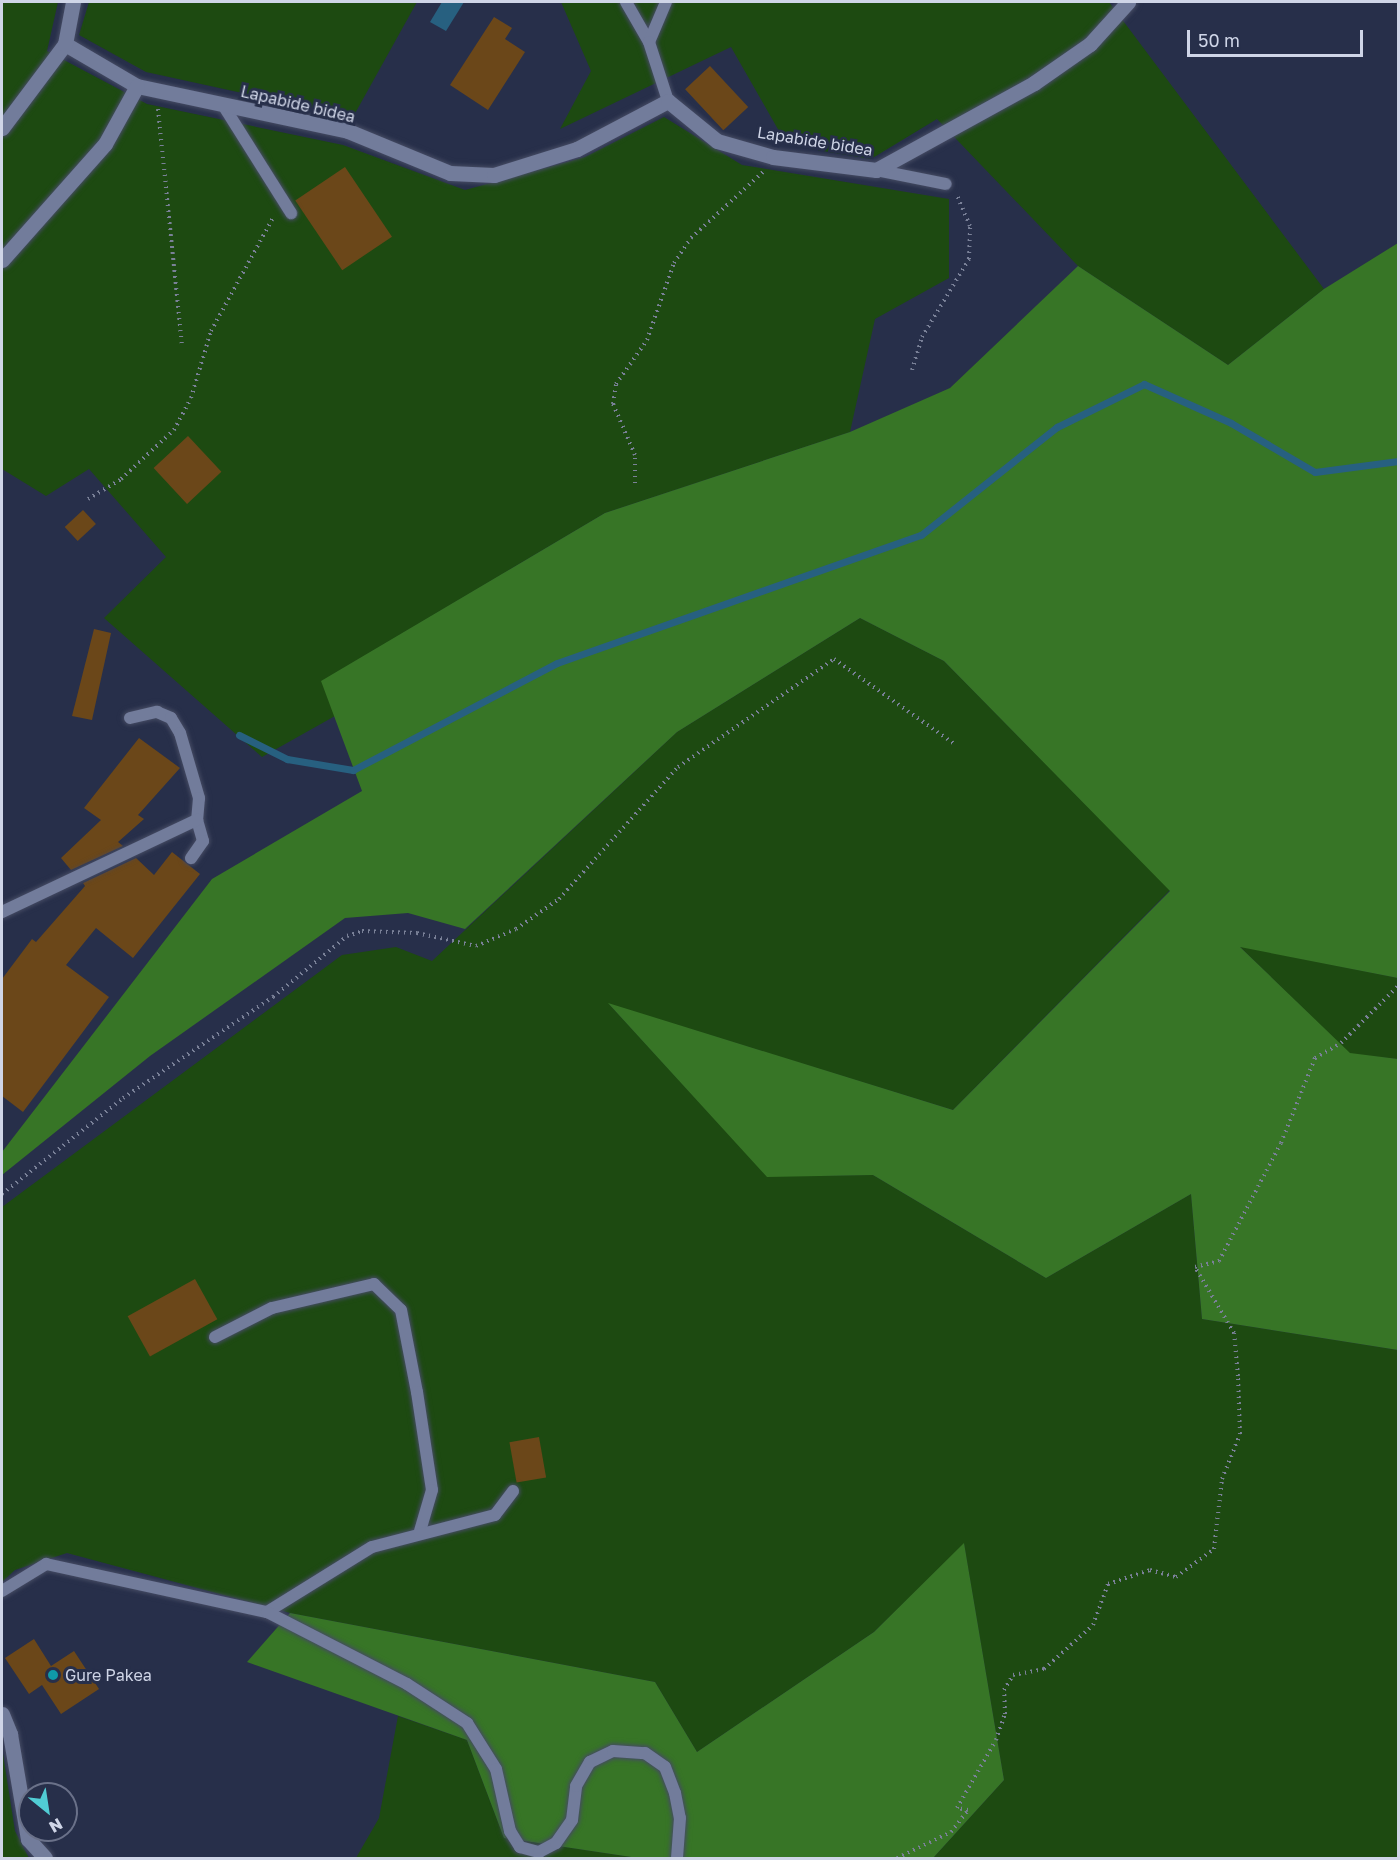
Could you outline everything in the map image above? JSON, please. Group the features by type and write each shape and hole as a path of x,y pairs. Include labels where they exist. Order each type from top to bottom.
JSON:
{"street":[{"path":"2,129 65,44 73,2"},
{"name":"Lapabide bidea","path":"65,44 137,86 348,131 450,173 494,175 577,149 668,101 717,141 764,154 876,170 1034,83 1090,44 1128,2"},
{"path":"2,260 105,144 137,86"},
{"path":"2,1714 10,1734 28,1839 45,1858"}],"lane":[{"path":"626,2 649,42 668,101"},
{"path":"649,42 666,2"},
{"path":"223,105 291,213"},
{"path":"876,170 946,184"},
{"path":"130,718 157,712 171,718 199,798 197,820 203,841 191,858"},
{"path":"2,912 197,820"},
{"path":"215,1337 272,1308 374,1284 401,1311 417,1392 432,1490 420,1531"},
{"path":"267,1612 372,1547 420,1531 477,1523 495,1515 513,1491"},
{"path":"2,1591 46,1564 267,1612 407,1683 467,1723 496,1769 510,1831 520,1847 539,1852 556,1843 572,1820 576,1786 590,1762 613,1751 645,1753 665,1767 675,1793 680,1818 677,1858"}],"path":[{"path":"157,91 182,344"},
{"path":"635,483 635,455 613,404 616,384 647,340 674,263 691,238 754,185 764,171 764,154"},
{"path":"912,370 922,337 969,260 970,226 962,200 946,184"},
{"path":"88,499 121,479 174,430 191,398 211,331 284,200"},
{"path":"2,1194 156,1074 273,997 346,936 417,933 476,946 516,929 559,899 678,767 834,659 956,745"},
{"path":"897,1858 951,1832 968,1810 957,1808 996,1740 1005,1714 1004,1690 1013,1675 1044,1669 1093,1625 1108,1584 1150,1570 1176,1577 1214,1549 1222,1479 1240,1434 1238,1376 1234,1333 1195,1268 1219,1261 1281,1143 1316,1059 1341,1043 1398,986"}],"green space":[{"path":"2,2 58,2 47,51 147,104 343,145 465,190 585,157 664,117 742,165 949,199 949,278 875,319 850,432 605,513 322,681 335,716 262,757 104,618 166,557 89,469 46,496 2,469"},
{"path":"89,2 417,2 353,117 146,72 79,35"},
{"path":"561,2 1109,2 1324,289 1228,365 1078,266 937,119 871,159 787,145 731,47 560,129 591,71"},
{"path":"1398,243 1398,978 1240,947 1350,1053 1398,1059 1398,1350 1202,1319 1191,1194 1046,1278 873,1175 767,1177 608,1003 953,1110 1170,891 944,661 860,618 677,732 465,929 408,913 345,918 150,1056 2,1175 2,1152 212,879 362,791 321,681 605,513 850,432 950,388 1078,266 1228,365 1324,289"},
{"path":"860,618 944,661 1170,890 953,1110 609,1004 767,1176 873,1175 1046,1278 1191,1194 1202,1319 1398,1350 1398,1858 933,1858 1004,1780 964,1544 874,1632 697,1752 655,1682 290,1613 67,1553 15,1570 2,1582 2,1207 342,955 396,947 432,961 677,732"},
{"path":"1239,946 1398,978 1398,1059 1350,1054"},
{"path":"964,1543 1004,1780 933,1858 638,1858 504,1838 467,1740 247,1662 290,1613 655,1682 697,1752 874,1632"},
{"path":"398,1716 467,1740 504,1838 638,1858 356,1858 379,1818"},
{"path":"2,1747 15,1831 18,1842 21,1842 29,1858 2,1858"}],"water":[{"path":"442,2 464,2 446,31 430,22"}],"building":[{"path":"494,17 512,28 505,39 525,52 488,110 450,85"},
{"path":"710,66 748,107 723,130 685,89"},
{"path":"345,167 392,237 342,270 295,201"},
{"path":"188,436 221,472 187,504 154,468"},
{"path":"83,510 96,524 78,541 65,527"},
{"path":"94,629 111,633 92,720 72,716"},
{"path":"139,738 180,768 138,815 144,819 118,842 123,846 71,870 61,858 101,820 84,808"},
{"path":"172,852 200,874 133,958 96,928 66,965 109,997 23,1112 2,1096 2,979 32,939 36,942 85,886 83,883 136,858 154,875"},
{"path":"195,1279 217,1319 150,1357 128,1316"},
{"path":"539,1437 546,1477 517,1483 509,1442"},
{"name":"Gure Pakea","path":"34,1639 51,1666 74,1651 99,1689 61,1714 42,1685 29,1694 5,1658"}],"waterway":[{"path":"239,735 287,759 353,770 557,663 921,535 1057,427 1144,384 1231,423 1315,472 1398,461"}],"place":[{"name":"Gure Pakea","path":"53,1675"}]}
